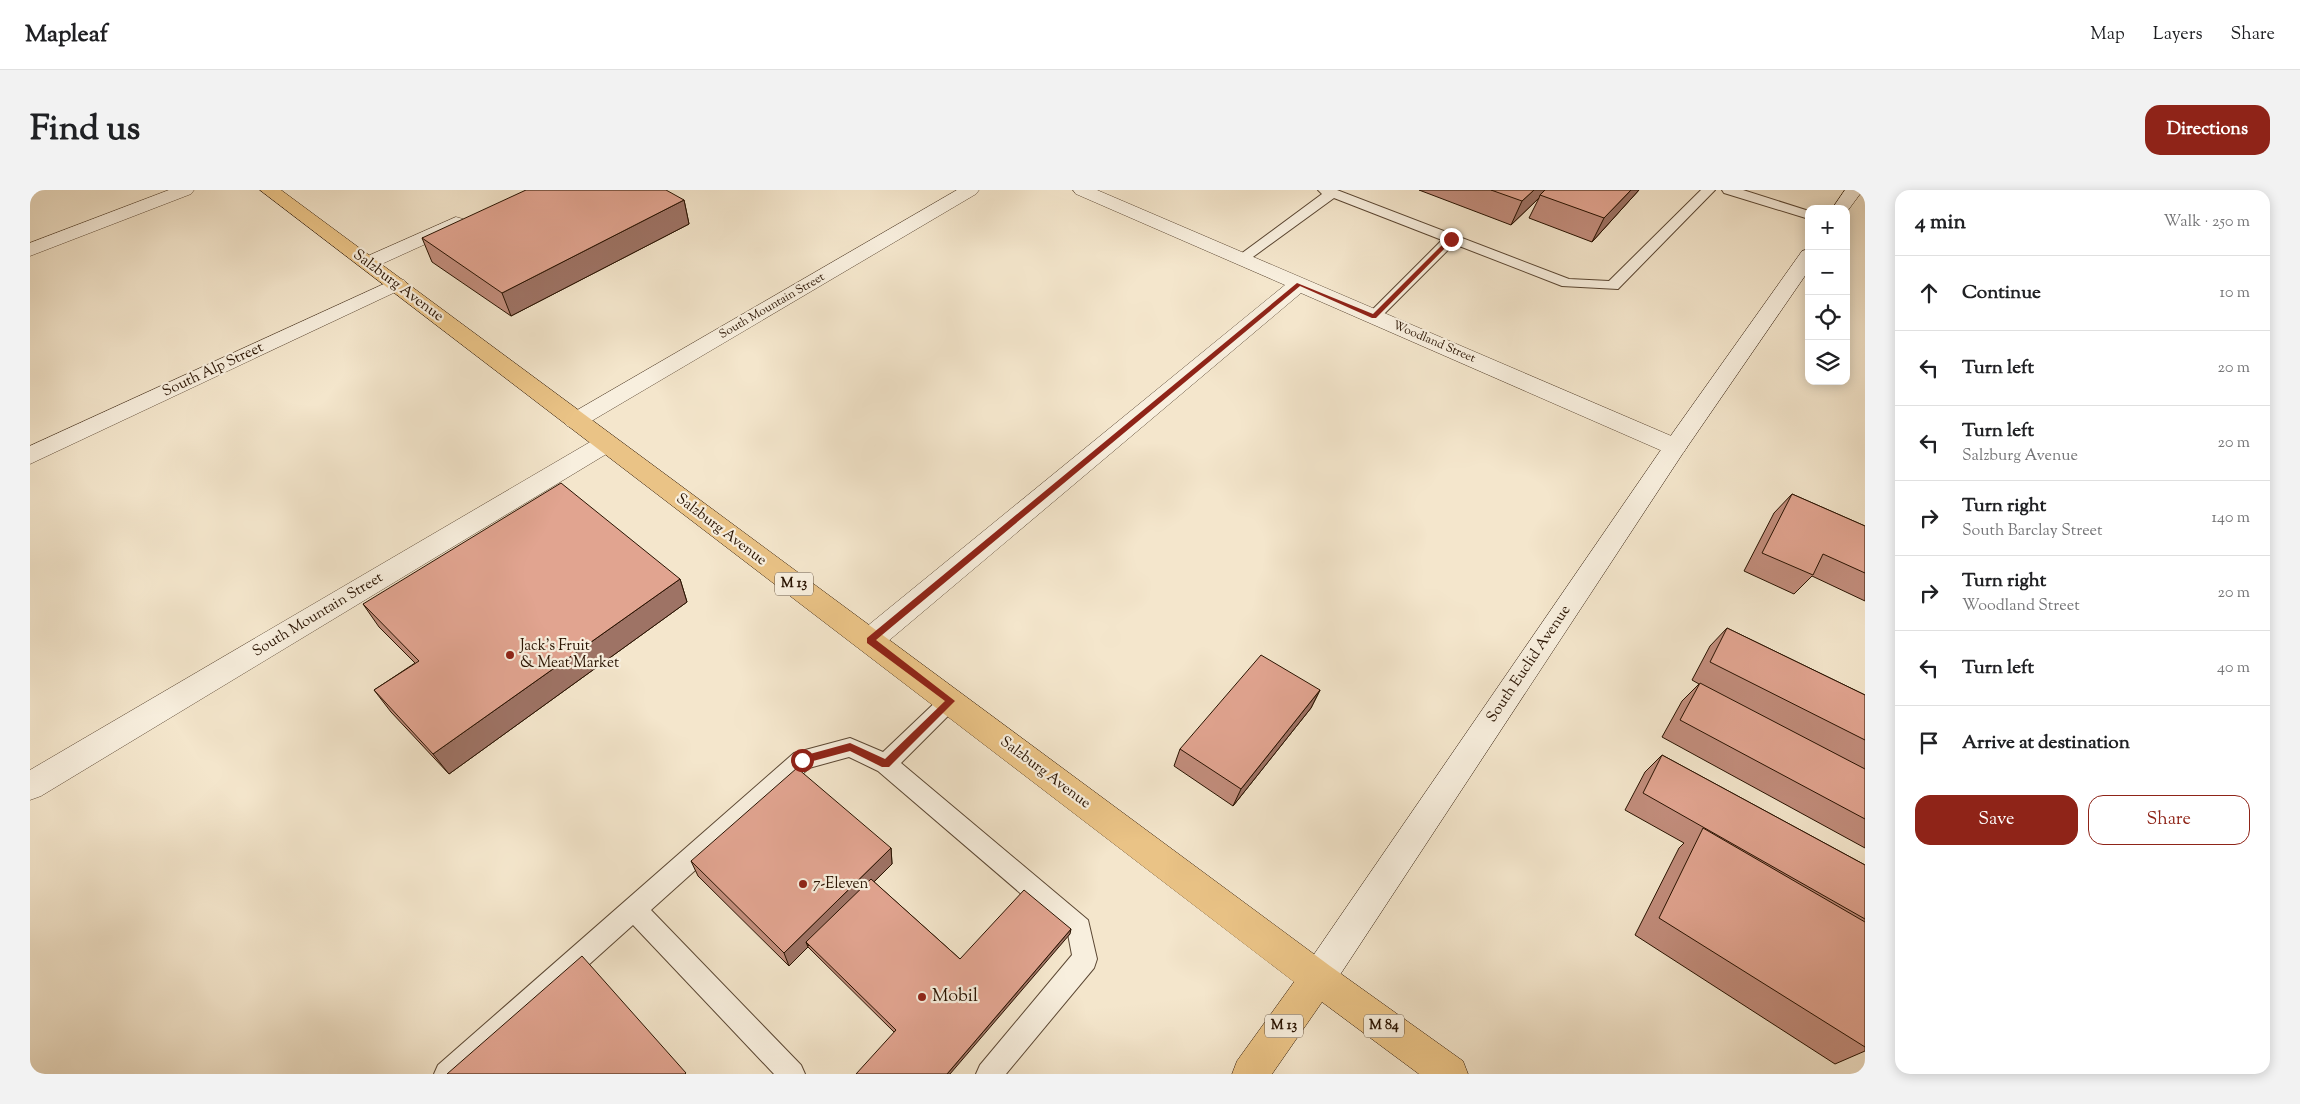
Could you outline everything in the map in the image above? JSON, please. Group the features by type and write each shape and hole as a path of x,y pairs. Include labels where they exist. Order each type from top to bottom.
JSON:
{"main road":[{"name":"Salzburg Avenue","path":"269,190 397,284 605,444 870,640 1318,978"},
{"name":"South Euclid Avenue","path":"1250,1074 1318,978"},
{"name":"M 84","path":"1318,978 1450,1074"}],"street":[{"path":"30,250 185,190"},
{"name":"South Mountain Street","path":"575,421 970,190"},
{"name":"Woodland Street","path":"1082,190 1676,447"},
{"path":"1844,205 1854,190"},
{"path":"368,263 477,214"},
{"name":"South Euclid Avenue","path":"1318,978 1676,447 1805,261"},
{"name":"South Alp Street","path":"30,456 397,284"},
{"path":"870,640 1299,284"},
{"name":"South Mountain Street","path":"30,786 605,444"}],"lane":[{"path":"1240,258 1328,191 1567,283 1613,286 1708,190"},
{"path":"1729,190 1805,214"},
{"path":"1374,316 1451,239"},
{"path":"886,764 950,701"},
{"path":"447,1074 802,760 850,747 886,764 1079,928 1085,960 989,1074"},
{"path":"634,909 792,1074"}],"building":[{"path":"526,190 666,190 684,200 502,293 422,238"},
{"path":"1491,190 1534,190 1522,201"},
{"path":"1545,190 1631,190 1604,218 1540,195"},
{"name":"Jack's Fruit & Meat Market","path":"561,483 680,579 433,754 374,690 419,661 363,604"},
{"path":"1792,494 1865,526 1865,573 1823,554 1813,575 1762,553"},
{"path":"1727,628 1865,695 1865,740 1710,662"},
{"path":"1261,655 1320,690 1241,789 1180,749"},
{"path":"1700,683 1865,769 1865,819 1680,720"},
{"path":"1662,755 1865,865 1865,919 1643,793"},
{"path":"797,768 891,848 784,953 691,861"},
{"path":"1703,828 1865,922 1865,1047 1659,918"},
{"path":"871,879 960,959 1024,890 1071,929 947,1074 856,1074 896,1030 806,942"},
{"path":"582,956 685,1074 447,1074"}],"place":[{"name":"Jack's Fruit & Meat Market","path":"510,655"},
{"name":"7-Eleven","path":"803,884"},
{"name":"Mobil","path":"922,997"}],"route":[{"path":"802,760 850,747 886,764 950,701 870,640 1299,284 1374,316 1451,239"}]}
